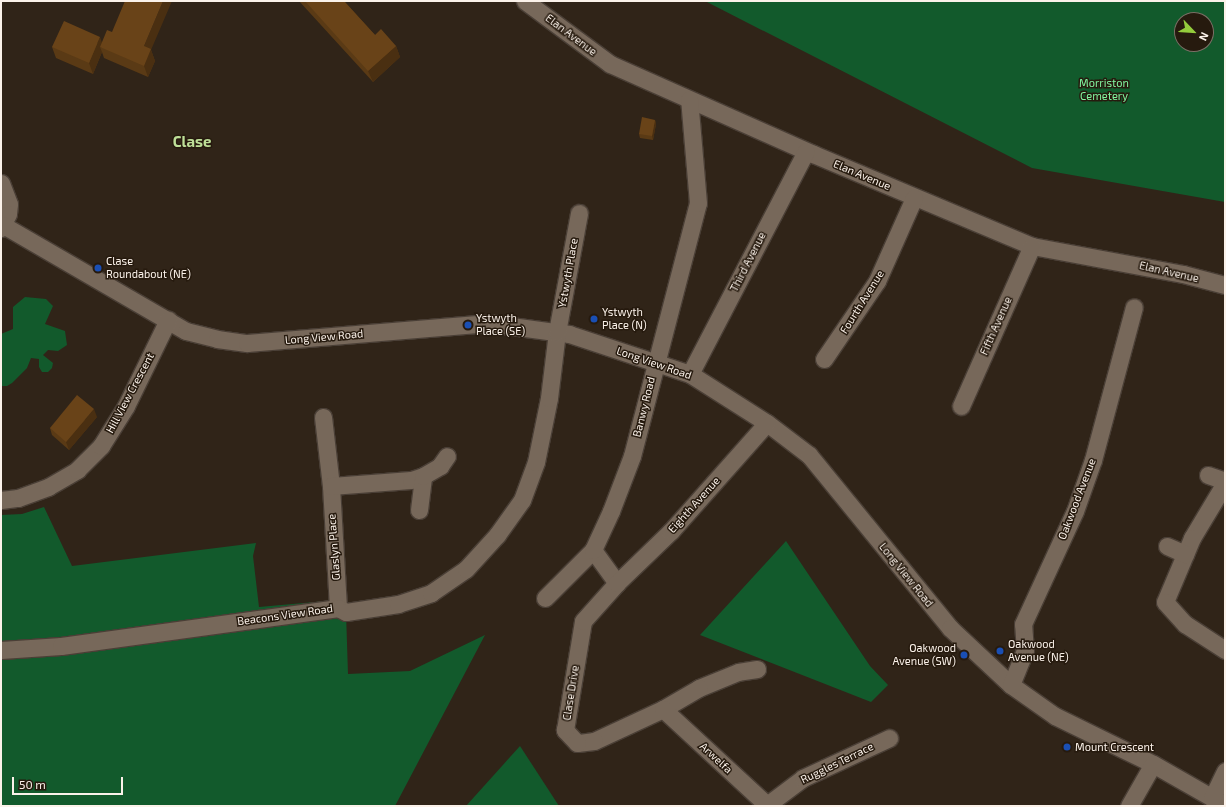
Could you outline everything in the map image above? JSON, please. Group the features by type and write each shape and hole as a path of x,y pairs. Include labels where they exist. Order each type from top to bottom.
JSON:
{"street":[{"name":"Elan Avenue","path":"525,1 610,64 914,198 1032,246 1183,274 1225,285"},
{"name":"Banwy Road","path":"545,598 593,550 612,511 632,456 698,203 689,99"},
{"name":"Third Avenue","path":"690,374 806,151"},
{"path":"1,183 9,204 2,227"},
{"name":"Fourth Avenue","path":"824,359 877,281 914,198"},
{"name":"Ystwyth Place","path":"557,332 578,213"},
{"name":"Long View Road","path":"2,227 186,331 247,343 489,323 557,332 656,362 690,374 767,422 809,455 950,628 1011,685 1055,716 1154,764 1218,802"},
{"name":"Fifth Avenue","path":"961,406 1032,246"},
{"name":"Oakwood Avenue","path":"1011,685 1025,651 1023,624 1075,511 1093,460 1134,307"},
{"name":"Hill View Crescent","path":"1,500 18,498 48,487 77,470 102,446 126,406 168,320"},
{"name":"Beacons View Road","path":"1,650 61,646 338,608 346,612 398,604 431,593 466,569 497,535 522,500 536,462 549,398 557,332"},
{"name":"Glaslyn Place","path":"323,417 330,486 338,608"},
{"name":"Eighth Avenue","path":"617,583 671,531 767,422"},
{"path":"330,486 411,480 423,476 440,466 447,456"},
{"path":"1208,475 1225,482 1213,506 1192,538 1165,602 1185,624 1225,650"},
{"path":"419,510 423,476"},
{"path":"1167,546 1185,554"},
{"path":"593,550 617,583"},
{"name":"Clase Drive","path":"617,583 583,621 565,730 577,743 594,741 663,710"},
{"path":"663,710 699,688 738,672 756,669"},
{"name":"Arwelfa","path":"663,710 768,805"},
{"name":"Ruggles Terrace","path":"768,805 803,778 889,738"},
{"path":"1129,806 1154,764"},
{"path":"1218,802 1225,771"}],"green space":[{"name":"Morriston Cemetery","path":"705,1 1225,1 1225,202 1032,168"},
{"path":"25,297 46,299 53,306 45,324 65,331 67,345 58,351 48,350 43,355 53,363 52,368 48,372 42,372 39,367 39,359 31,358 27,368 12,383 7,386 1,386 1,334 13,329 13,307"},
{"path":"44,507 72,566 256,543 253,556 259,607 326,601 346,612 348,674 410,671 485,635 395,806 1,806 1,515 22,514"},
{"path":"786,541 870,666 888,685 871,702 700,635"},
{"path":"520,746 559,806 466,806"}],"building":[{"path":"125,1 163,1 144,46 151,49 144,66 100,47 107,30 112,32"},
{"path":"305,1 344,1 375,35 381,29 396,46 368,71"},
{"path":"64,21 100,37 89,63 52,47"},
{"path":"642,117 655,120 652,136 639,134"},
{"path":"77,395 94,409 66,442 50,428"}],"place":[{"name":"Clase Roundabout (NE)","path":"98,268"},
{"name":"Ystwyth Place (N)","path":"594,319"},
{"name":"Ystwyth Place (SE)","path":"468,325"},
{"name":"Oakwood Avenue (NE)","path":"1000,651"},
{"name":"Oakwood Avenue (SW)","path":"964,655"},
{"name":"Mount Crescent","path":"1067,747"}],"district":[{"name":"Clase","path":"192,142"}]}
